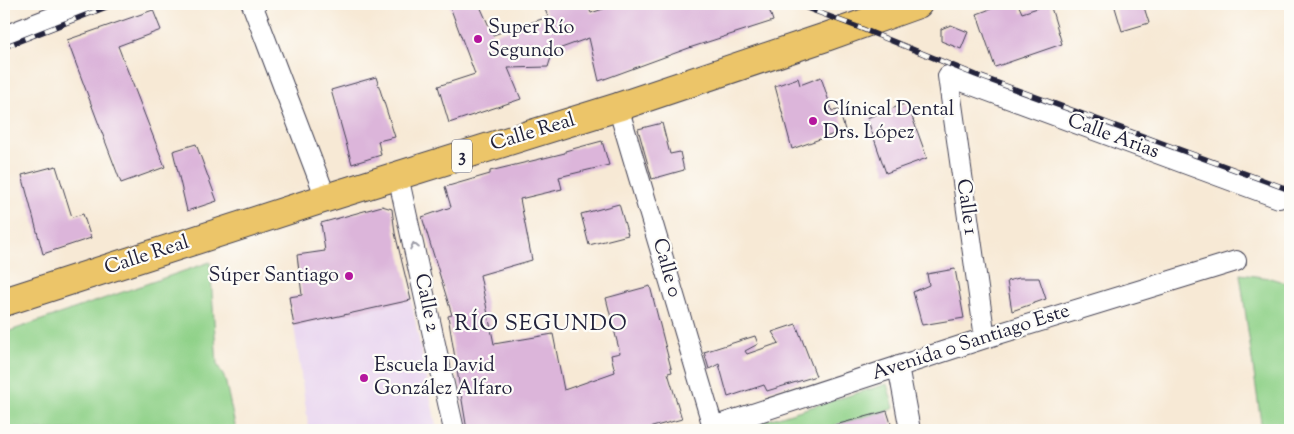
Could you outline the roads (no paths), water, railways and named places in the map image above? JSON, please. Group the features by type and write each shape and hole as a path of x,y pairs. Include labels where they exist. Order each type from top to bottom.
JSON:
{"main road":[{"name":"Calle Real","path":"4,302 326,198 618,107 918,4"}],"street":[{"path":"4,36 87,4"},
{"path":"252,4 326,198"},
{"name":"Calle Arias","path":"948,76 1279,198"},
{"name":"Calle 1","path":"948,76 985,338"},
{"name":"Calle 0","path":"618,107 712,429"},
{"name":"Calle 2","path":"398,176 454,430"},
{"name":"Avenida 0 Santiago Este","path":"712,429 985,338 1236,261"},
{"path":"898,366 910,430"}],"railway":[{"path":"4,47 114,4"},
{"path":"796,4 976,75 1290,190"}],"place":[{"name":"Super Río Segundo","path":"478,39"},
{"name":"Clínical Dental Drs. López","path":"813,121"},
{"name":"Súper Santiago","path":"349,276"},
{"name":"Escuela David González Alfaro","path":"364,378"}],"district":[{"name":"RÍO SEGUNDO","path":"541,325"}]}
